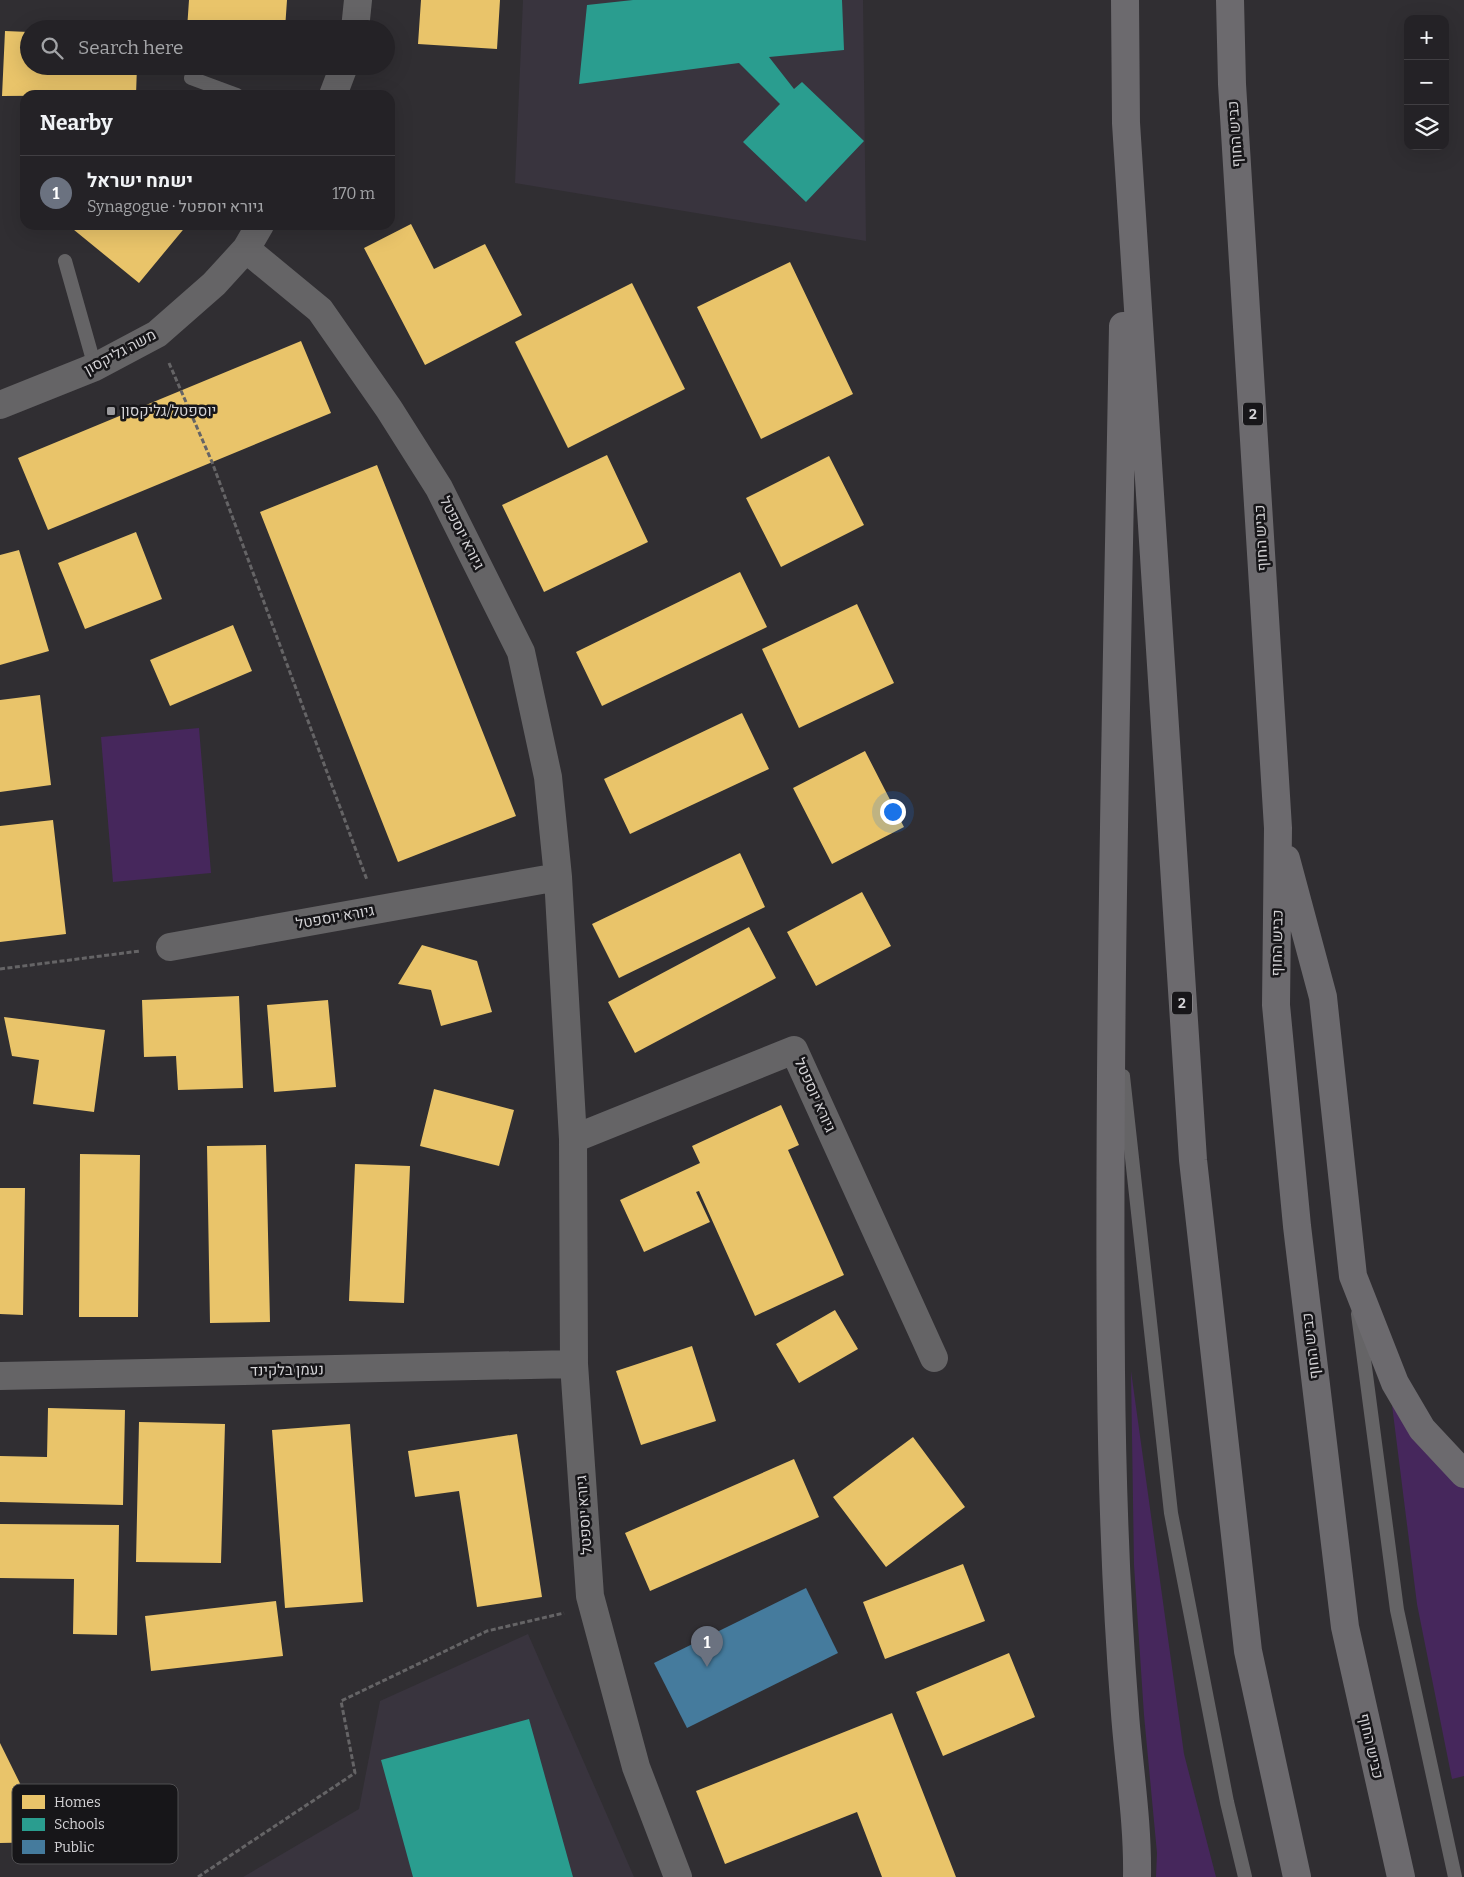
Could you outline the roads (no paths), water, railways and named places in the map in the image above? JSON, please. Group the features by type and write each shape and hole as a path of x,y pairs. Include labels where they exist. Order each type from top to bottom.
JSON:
{"highway":[{"name":"2","path":"1124,0 1126,122 1192,1160 1248,1651 1297,1877"},
{"name":"כביש החוף","path":"1230,0 1232,84 1278,828 1276,1005 1302,1266 1345,1627 1401,1877"},
{"path":"1126,122 1112,984 1111,1371 1115,1566 1137,1854 1137,1877"},
{"path":"1278,828 1323,997 1353,1276 1395,1383 1422,1429 1464,1474"}],"street":[{"path":"355,20 358,0"},
{"path":"335,90 341,75"},
{"name":"משה גליקסון","path":"0,405 95,367 157,334 214,284 246,249 257,230"},
{"name":"גיורא יוספטל","path":"246,249 320,310 389,409 439,488 521,652 548,777 558,877 574,1139 574,1364 590,1596 636,1767 678,1877"},
{"name":"גיורא יוספטל","path":"170,946 558,877"},
{"name":"גיורא יוספטל","path":"574,1139 794,1050 934,1358"},
{"name":"נעמן בלקינד","path":"0,1376 574,1364"}],"lane":[{"path":"191,78 223,90"},
{"path":"65,261 95,367"},
{"path":"1112,984 1172,1513 1227,1802 1245,1877"},
{"path":"1353,1276 1397,1610 1455,1877"}],"place":[{"name":"יוספטל/גליקסון","path":"111,411"},
{"name":"ישמח ישראל","path":"707,1667"}]}
